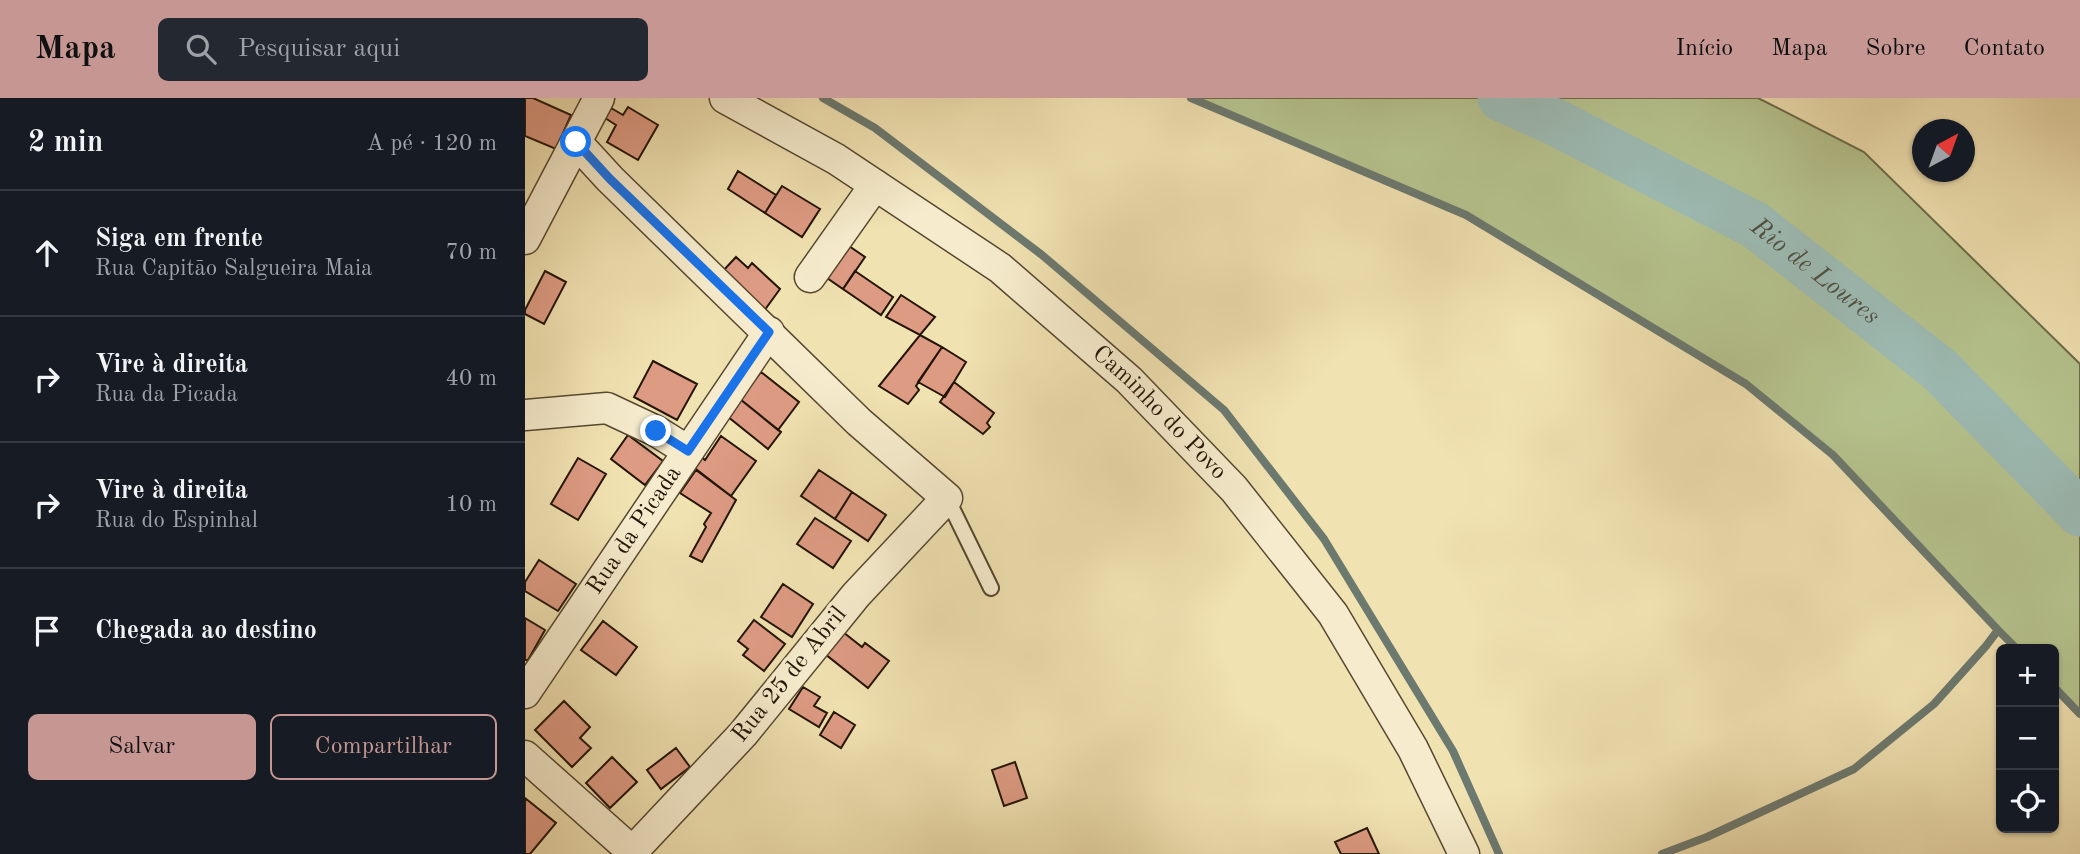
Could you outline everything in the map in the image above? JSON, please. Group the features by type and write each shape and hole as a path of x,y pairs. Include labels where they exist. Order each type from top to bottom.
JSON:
{"street":[{"path":"525,239 599,98"},
{"name":"Caminho do Povo","path":"725,98 836,159 1000,268 1129,380 1234,489 1333,614 1413,749 1464,854"},
{"path":"576,142 610,179 859,422 947,498"},
{"path":"810,277 875,185"},
{"name":"Rua da Picada","path":"525,693 769,332"},
{"path":"525,415 607,408 656,431 688,451"},
{"name":"Rua 25 de Abril","path":"634,853 743,734 856,595 947,498"},
{"path":"525,756 634,853"}],"lane":[{"path":"947,498 991,588"}],"green space":[{"path":"1191,98 1758,98 1864,152 2080,364 2080,714 2059,692 2059,644 2012,644 1833,455 1746,384 1466,215"}],"building":[{"path":"525,98 533,98 571,115 556,149 525,136"},
{"path":"628,107 658,125 638,160 607,142 616,125 605,118 611,108 623,115"},
{"path":"738,171 776,195 765,213 728,189"},
{"path":"782,186 820,209 802,237 765,213"},
{"path":"849,246 865,257 843,289 827,278"},
{"path":"736,257 748,268 752,263 780,289 764,311 722,272"},
{"path":"545,271 566,282 544,324 525,314 525,310"},
{"path":"855,271 893,297 881,315 843,289"},
{"path":"901,295 935,317 920,335 886,317"},
{"path":"920,335 942,347 916,386 919,390 908,404 879,386"},
{"path":"942,347 966,362 945,397 918,382"},
{"path":"653,361 697,384 677,420 634,397"},
{"path":"761,372 799,402 778,430 740,399"},
{"path":"954,382 994,413 987,423 990,427 983,434 940,402"},
{"path":"740,399 781,432 768,449 727,416"},
{"path":"628,435 663,461 645,485 611,459"},
{"path":"721,436 756,461 731,496 692,466 700,456 705,460"},
{"path":"578,458 606,474 578,520 551,504"},
{"path":"696,470 736,500 702,562 690,556 711,513 680,493"},
{"path":"819,470 852,492 835,519 801,496"},
{"path":"852,492 886,515 868,541 835,519"},
{"path":"815,518 851,541 833,568 797,544"},
{"path":"539,560 576,584 558,611 525,591 525,582"},
{"path":"783,584 813,604 792,637 761,617"},
{"path":"525,618 545,630 528,660 525,660"},
{"path":"754,620 785,644 764,671 743,655 748,649 738,641"},
{"path":"603,621 637,647 616,675 581,650"},
{"path":"843,632 862,647 865,643 889,661 868,688 825,654"},
{"path":"803,687 820,697 814,706 827,713 819,727 789,709"},
{"path":"564,701 590,727 580,738 591,748 572,767 535,730"},
{"path":"834,712 855,725 841,748 820,735"},
{"path":"676,748 690,767 661,789 647,770"},
{"path":"612,757 637,782 610,808 586,783"},
{"path":"1015,762 1027,798 1004,806 992,770"},
{"path":"525,798 556,823 530,854 525,854"},
{"path":"1367,828 1379,854 1341,854 1335,842"}],"waterway":[{"path":"823,98 875,128 1042,255 1224,410 1324,539 1453,751 1499,854"},
{"path":"1191,98 1466,215 1746,384 1833,455 1998,630 1934,704 1854,769 1707,837 1662,854"},
{"name":"Rio de Loures","path":"1501,98 1557,123 1755,225 1939,369 2080,513"},
{"path":"1998,630 2012,644"},
{"path":"2059,692 2080,714"}],"route":[{"path":"576,142 610,179 769,332 688,451 656,431"}]}
